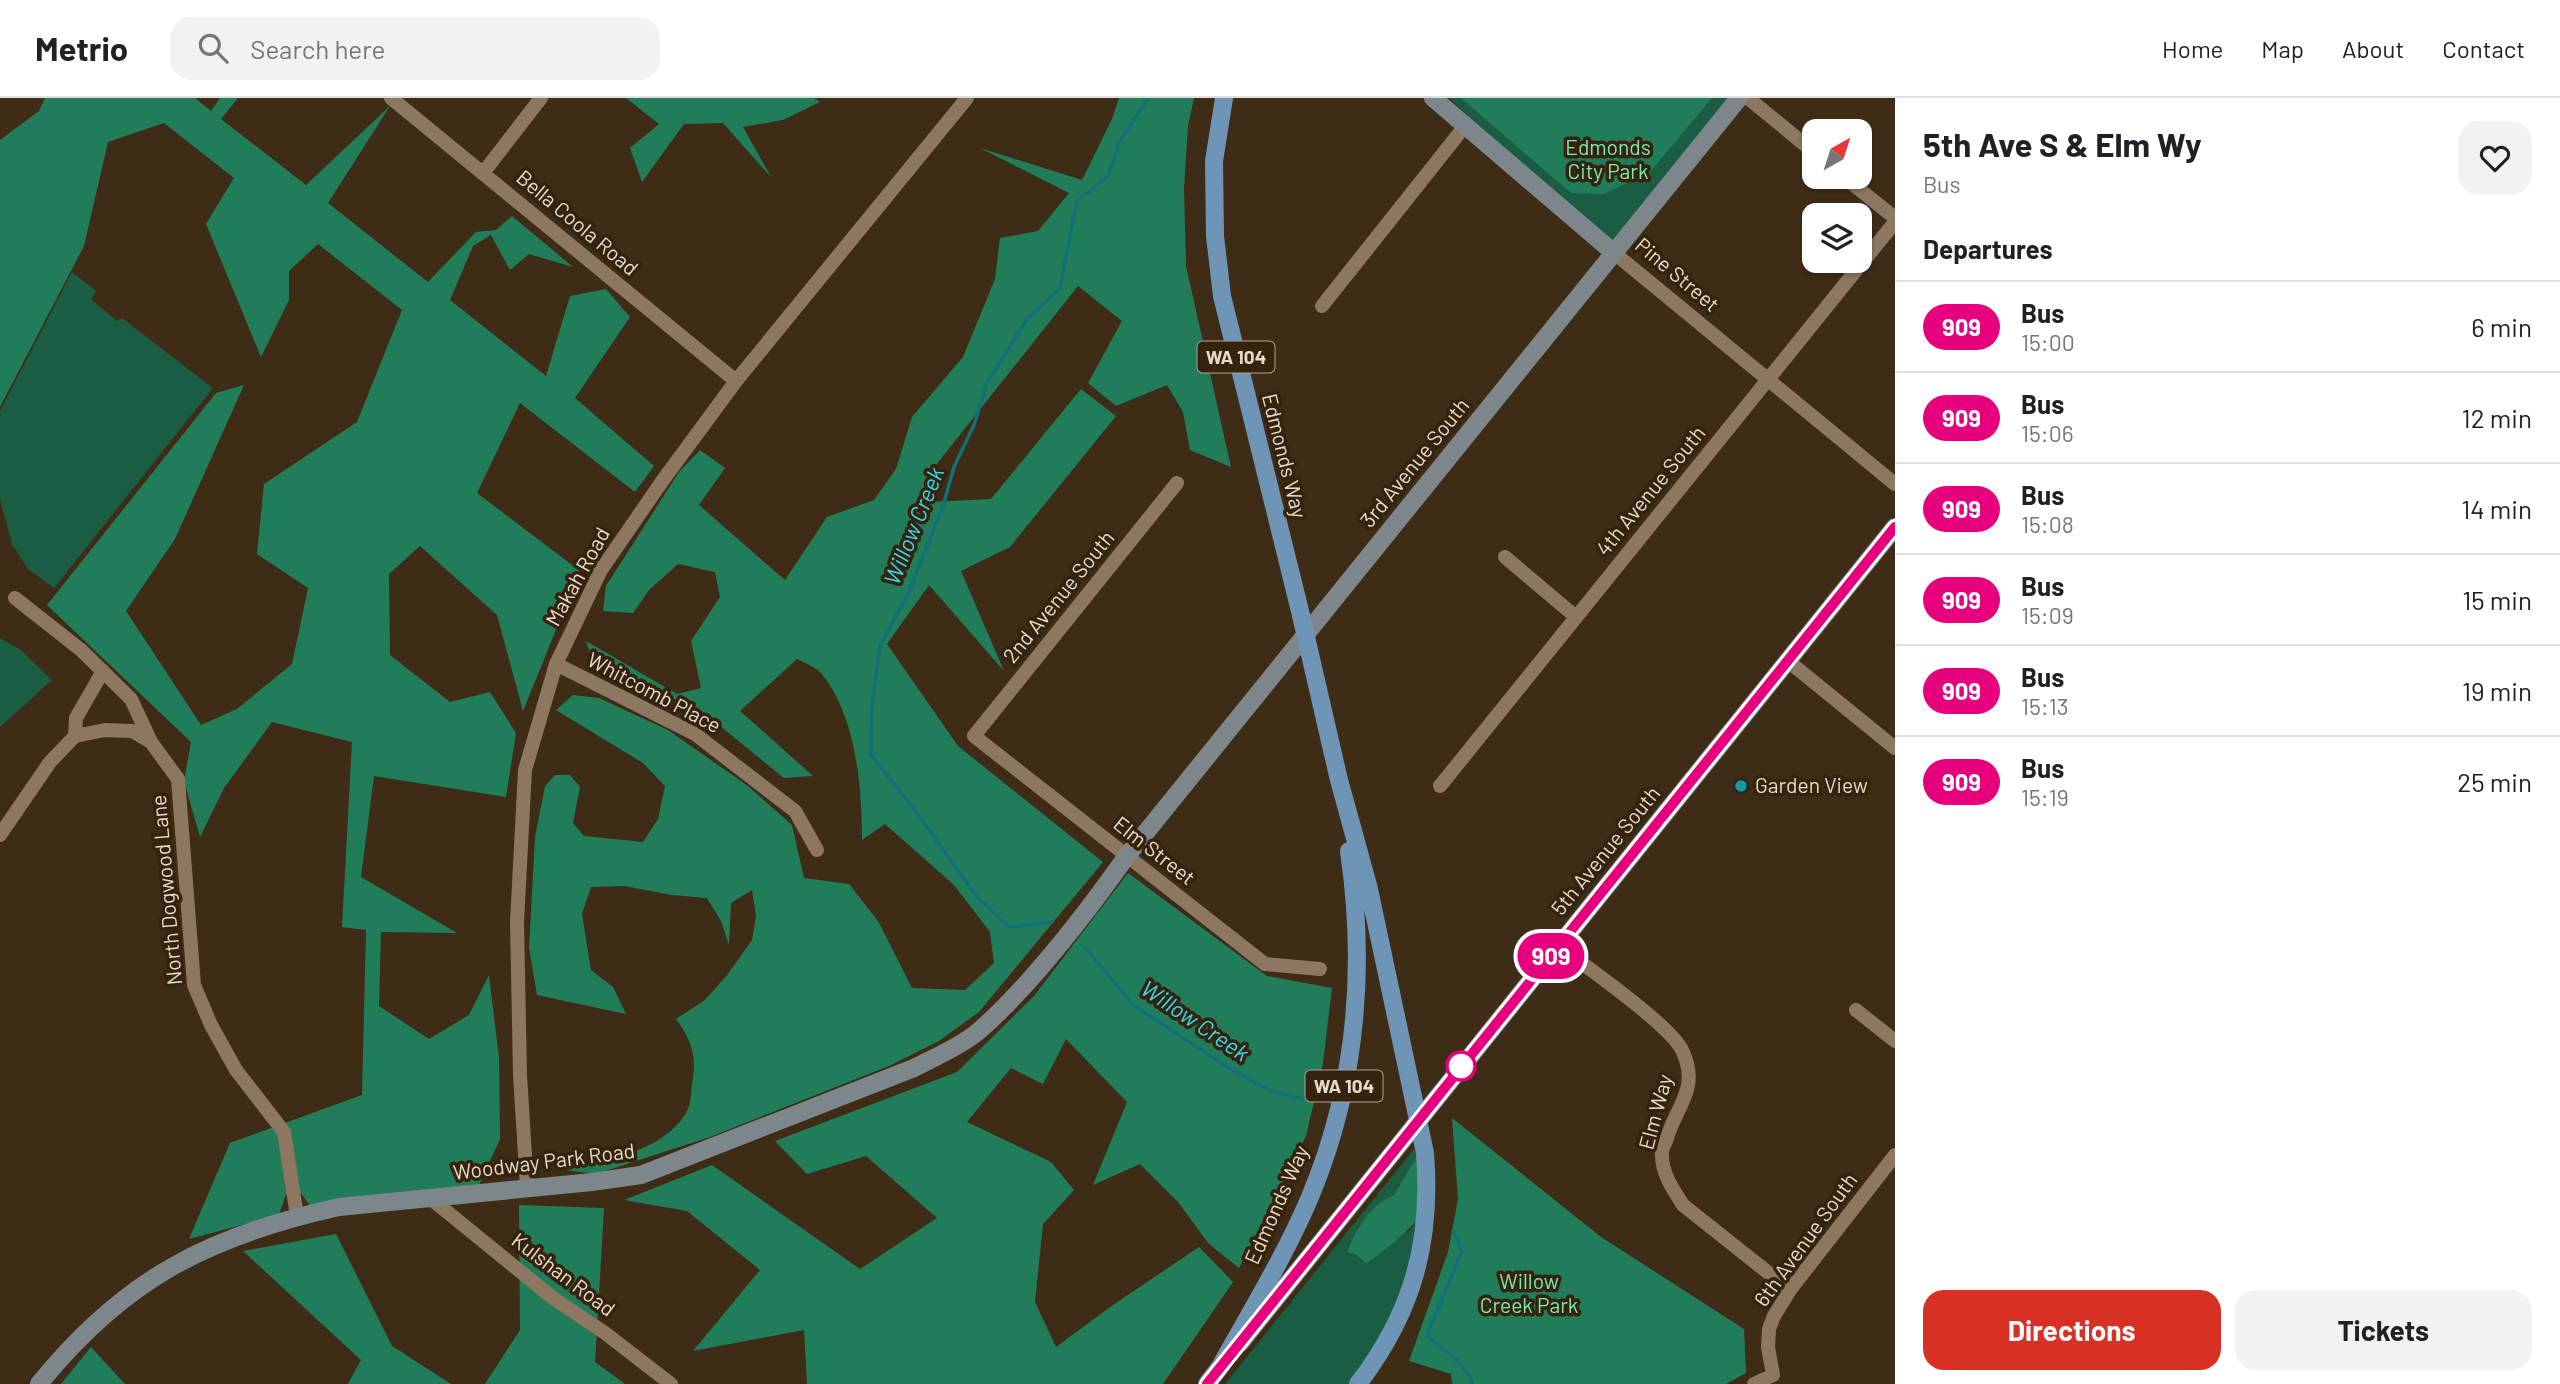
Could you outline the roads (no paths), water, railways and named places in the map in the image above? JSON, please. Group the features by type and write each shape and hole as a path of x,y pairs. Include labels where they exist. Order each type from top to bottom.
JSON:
{"main road":[{"name":"Edmonds Way","path":"1224,98 1214,161 1214,236 1222,296 1312,659 1339,780 1378,928 1425,1153 1428,1191 1425,1231 1409,1298 1388,1341 1358,1384"},
{"name":"Edmonds Way","path":"1207,1384 1220,1367 1287,1245 1310,1197 1340,1106 1353,1036 1359,966 1356,904 1339,780"}],"street":[{"name":"Bella Coola Road","path":"391,98 736,381"},
{"path":"483,173 541,98"},
{"name":"Makah Road","path":"527,1187 520,1075 517,922 525,770 556,664 601,570 663,480 736,381 967,98"},
{"name":"Pine Street","path":"1433,98 1613,252 1895,484"},
{"name":"3rd Avenue South","path":"1126,857 1739,98"},
{"path":"1748,98 1802,142"},
{"path":"1322,306 1465,126"},
{"path":"1858,189 1895,220"},
{"name":"4th Avenue South","path":"1440,786 1895,220"},
{"name":"2nd Avenue South","path":"974,736 1177,483"},
{"name":"5th Avenue South","path":"1220,1367 1895,527"},
{"path":"1505,557 1576,617"},
{"name":"North Dogwood Lane","path":"15,598 81,650 131,699 151,742 178,779 194,985 211,1025 236,1070 284,1132 298,1216"},
{"path":"1788,661 1895,748"},
{"name":"Whitcomb Place","path":"556,664 695,734 795,811 817,850"},
{"path":"75,736 76,718 103,671"},
{"path":"0,835 50,762 75,736 105,730 132,731 151,742"},
{"name":"Elm Street","path":"974,736 1265,964 1320,969"},
{"name":"Woodway Park Road","path":"39,1384 79,1339 146,1281 178,1261 240,1234 298,1216 339,1207 641,1175 914,1068 957,1046 983,1027 1041,967 1090,908 1126,857"},
{"name":"Elm Way","path":"1559,946 1660,1026 1681,1048 1689,1072 1685,1100 1669,1128 1661,1156 1670,1186 1683,1205 1790,1290"},
{"path":"1856,1010 1895,1041"},
{"name":"6th Avenue South","path":"1754,1384 1778,1380 1769,1359 1769,1329 1790,1290 1895,1155"},
{"name":"Kulshan Road","path":"430,1198 553,1298 605,1333 671,1384"}],"waterway":[{"name":"Willow Creek","path":"1052,922 1009,927 976,896 912,806 871,755 872,706 880,646 908,594 943,506 954,467 974,425 987,383 1027,319 1060,288 1077,201 1108,176 1120,141 1148,98"},
{"name":"Willow Creek","path":"1085,947 1133,1005 1229,1068 1269,1090 1303,1099"},
{"name":"Willow Creek","path":"1453,1231 1462,1251 1427,1335 1460,1363 1472,1384"}],"place":[{"name":"Garden View","path":"1741,786"}],"park label":[{"name":"Edmonds City Park","path":"1608,160"},
{"name":"Willow Creek Park","path":"1529,1294"}]}
